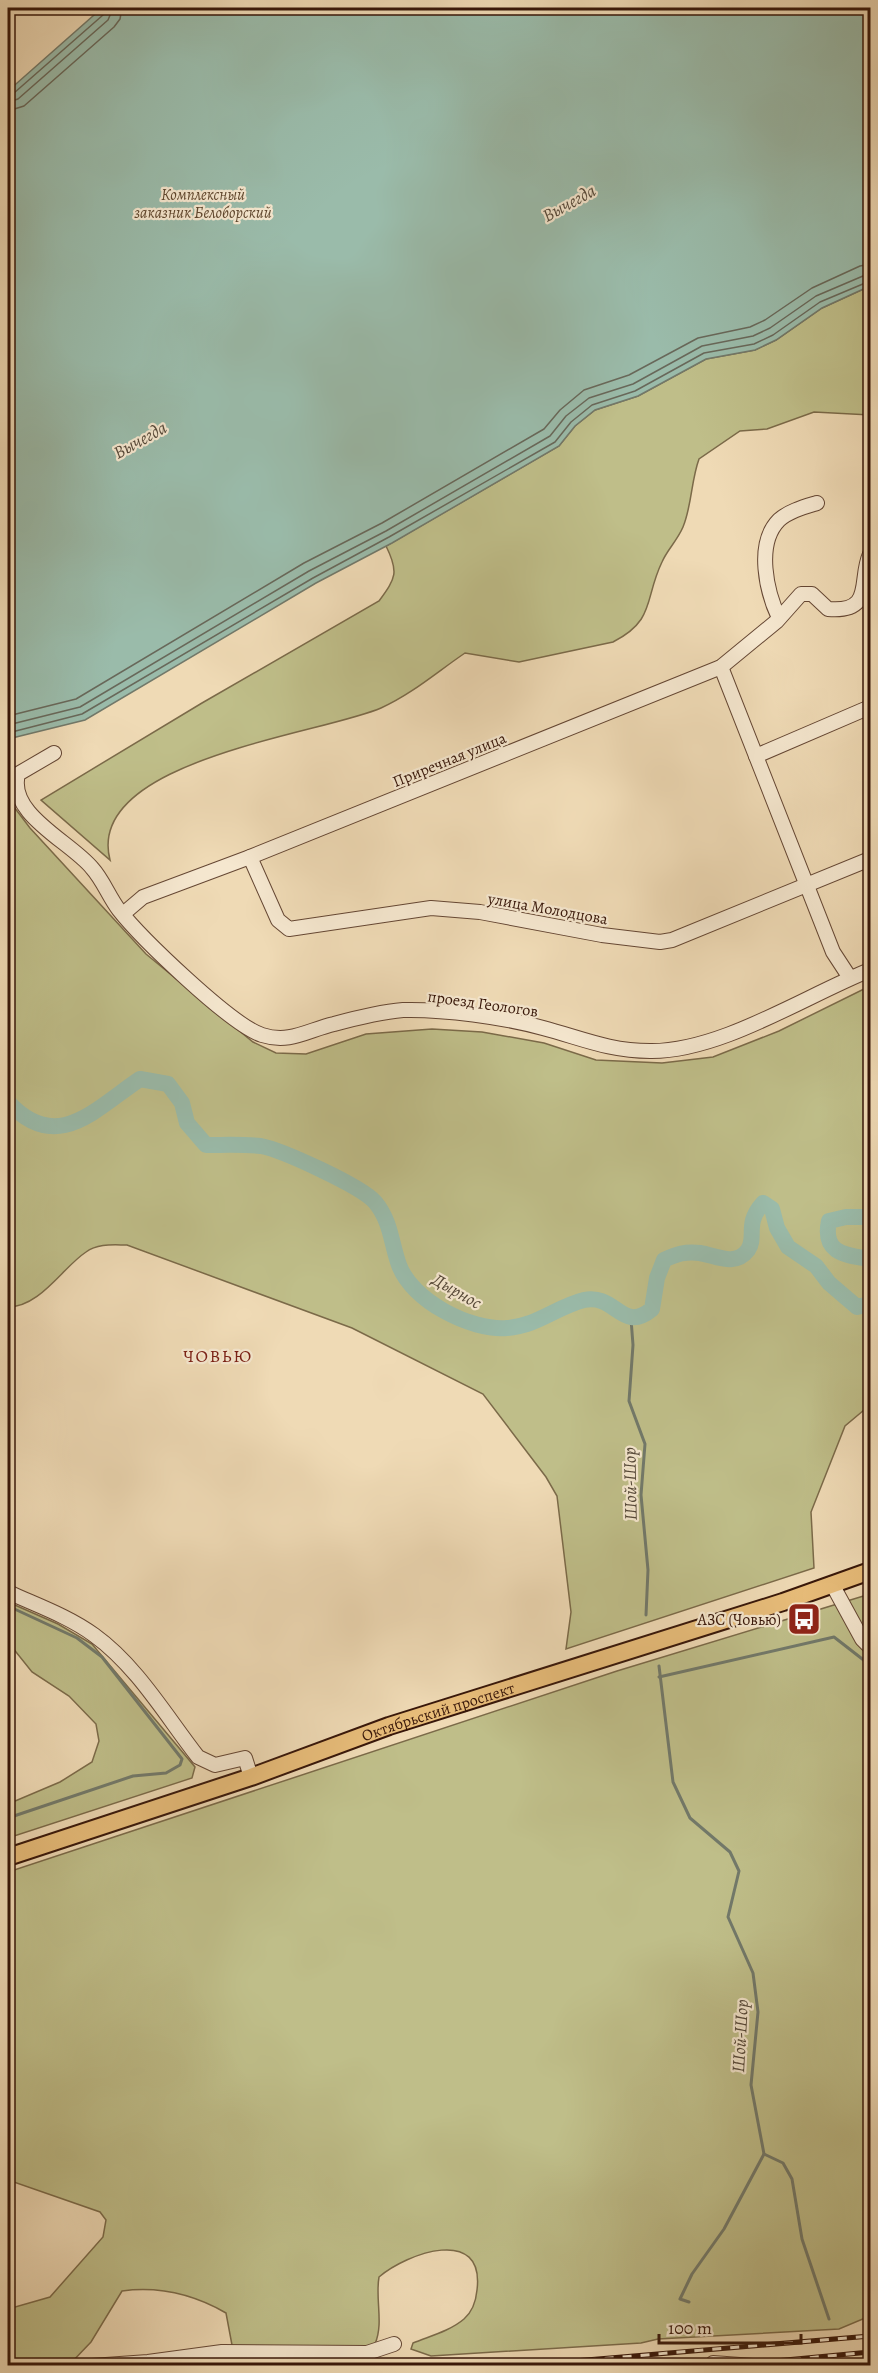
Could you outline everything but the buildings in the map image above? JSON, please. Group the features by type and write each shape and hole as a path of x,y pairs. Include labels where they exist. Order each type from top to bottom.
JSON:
{"main road":[{"name":"Октябрьский проспект","path":"8,1857 251,1777 389,1726 870,1571"}],"street":[{"path":"779,618 770,598 767,579 766,556 772,528 780,519 795,510 817,503"},
{"name":"Приречная улица","path":"123,914 143,897 250,857 721,667 779,618 801,594 812,594 828,609 849,607 859,601 865,592 870,554"},
{"path":"721,667 833,952 850,978"},
{"path":"756,756 870,707"},
{"name":"проезд Геологов","path":"54,753 18,774 16,781 19,795 36,821 91,867 123,914 154,948 250,1030 279,1039 289,1039 331,1024 405,1010 506,1019 597,1045 662,1050 713,1039 870,970"},
{"name":"улица Молодцова","path":"250,857 278,920 288,929 431,908 480,912 602,935 660,942 672,940 870,859"},
{"path":"832,1584 862,1639 870,1647"},
{"path":"8,1592 72,1621 94,1635 124,1661 198,1757 215,1765 245,1758 251,1777"},
{"path":"93,2366 148,2362 222,2352 367,2353 394,2344"},
{"path":"713,2363 753,2366"}],"shaded area":[{"path":"870,286 870,415 814,412 767,429 740,431 699,459 683,527 656,575 643,617 627,634 613,642 519,662 465,653 414,689 381,708 214,756 169,775 133,798 112,826 110,860 41,800 202,703 379,601 394,575 393,562 386,546 559,446 575,426 595,410 638,396 706,359 755,350 776,340 822,308"},
{"path":"8,799 30,828 146,954 253,1042 276,1053 306,1054 366,1034 432,1029 482,1032 544,1043 596,1060 662,1063 713,1057 779,1031 870,986 870,1405 845,1426 811,1512 814,1568 566,1649 571,1612 557,1496 546,1477 483,1394 352,1328 127,1245 106,1245 91,1249 30,1301 8,1307"},
{"path":"870,1594 870,2316 839,2329 658,2339 641,2343 431,2356 411,2349 413,2343 446,2330 464,2319 473,2306 477,2290 476,2270 469,2257 457,2251 442,2250 424,2253 407,2260 379,2277 379,2328 375,2344 363,2347 246,2356 232,2345 226,2313 188,2296 162,2291 136,2290 122,2291 91,2342 69,2365 8,2365 8,2309 50,2297 103,2237 106,2220 100,2212 8,2180 8,1872 617,1671"},
{"path":"8,1602 58,1624 92,1644 195,1767 192,1778 8,1838 8,1804 60,1782 92,1762 99,1741 96,1724 69,1696 32,1672 8,1642"}],"water":[{"name":"Вычегда","path":"102,8 870,8 870,286 822,308 776,340 755,350 706,359 638,396 595,410 575,426 559,446 392,543 316,583 85,720 8,739 8,91"}],"waterway":[{"name":"Дырнос","path":"8,1102 26,1117 43,1125 59,1126 76,1122 140,1079 168,1084 182,1103 187,1123 206,1145 254,1145 271,1149 321,1170 367,1195 380,1209 390,1232 399,1265 416,1290 429,1302 460,1319 493,1328 518,1327 574,1303 595,1299 626,1315 642,1316 652,1309 657,1278 664,1260 690,1252 726,1259 743,1255 750,1245 754,1217 763,1203 772,1209 777,1228 788,1247 816,1266 829,1283 857,1307 870,1304"},
{"name":"Дырнос","path":"870,1217 846,1217 829,1221 828,1232 829,1240 838,1251 870,1259"},
{"name":"Шой-Шор","path":"631,1319 633,1345 629,1401 645,1444 641,1495 648,1570 646,1615"},
{"path":"8,1606 77,1638 102,1657 182,1759 180,1765 166,1773 133,1776 8,1818"},
{"path":"659,1677 834,1637 870,1665"},
{"name":"Шой-Шор","path":"659,1666 673,1782 690,1818 730,1852 739,1871 728,1917 753,1973 758,2012 751,2085 764,2154 724,2229 692,2274 680,2299 689,2302"},
{"path":"764,2154 783,2163 792,2179 802,2239 829,2319"}],"railway":[{"path":"515,2366 870,2336"},
{"path":"648,2363 775,2361 870,2352"}],"place":[{"name":"АЗС (Човью)","path":"804,1619"}],"district":[{"name":"ЧОВЬЮ","path":"218,1356"}],"park label":[{"name":"Комплексный заказник Белоборский","path":"203,203"}]}
